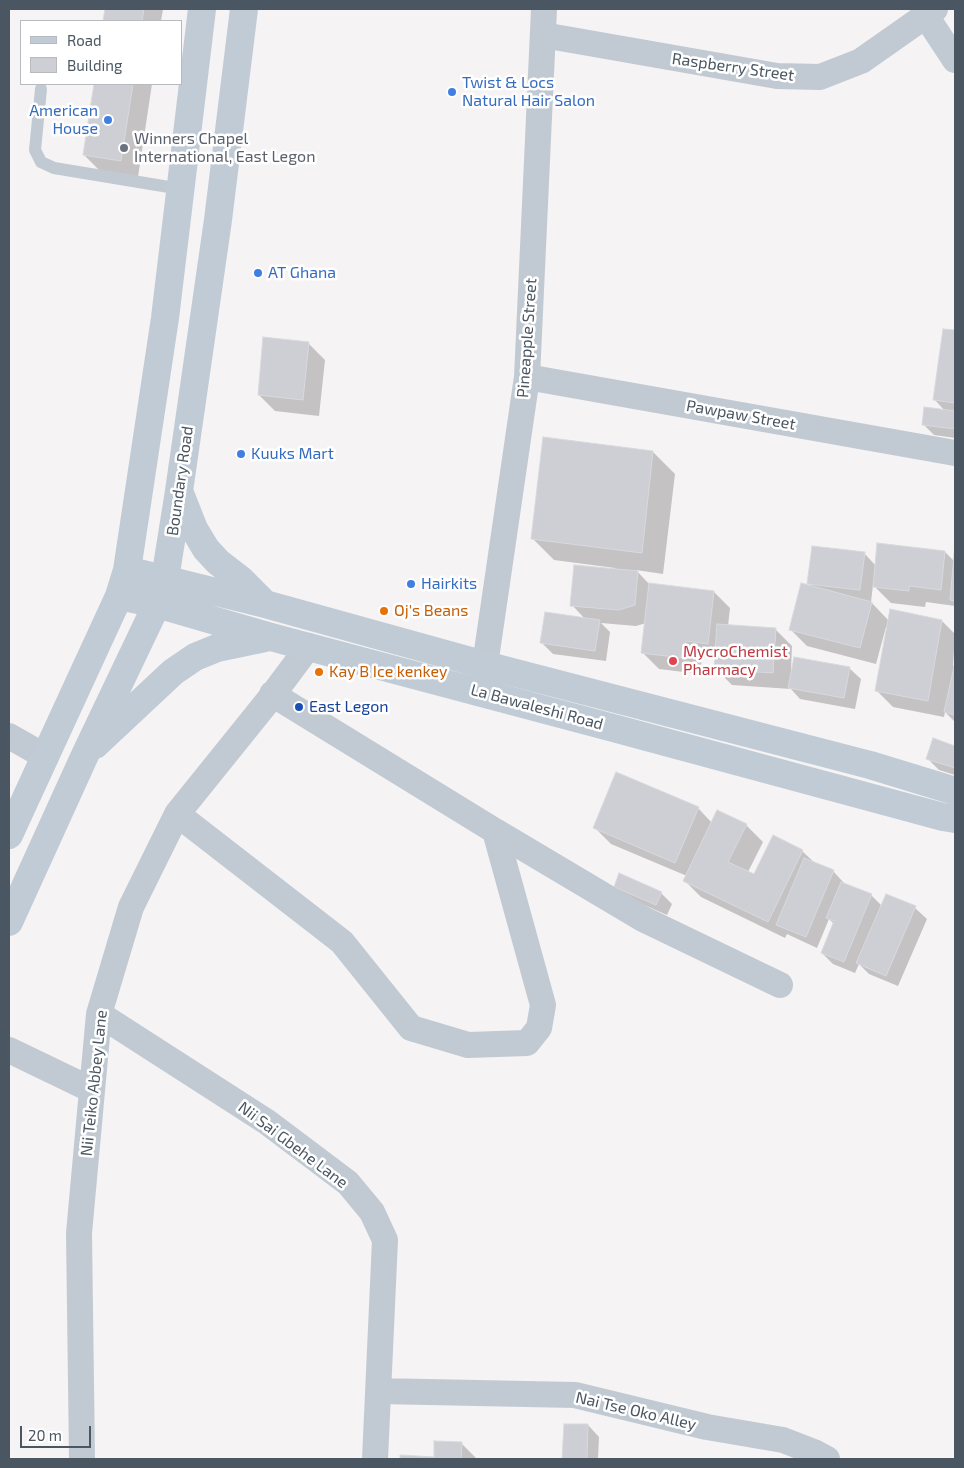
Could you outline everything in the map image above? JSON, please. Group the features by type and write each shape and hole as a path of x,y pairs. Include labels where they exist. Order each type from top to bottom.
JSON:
{"main road":[{"path":"9,835 119,596 127,570 165,318 202,9"},
{"name":"Boundary Road","path":"9,922 161,592 179,491 218,220 244,9"},
{"path":"179,491 194,529 206,549 265,604"},
{"name":"La Bawaleshi Road","path":"127,570 161,592 271,637 943,818 955,819"},
{"name":"La Bawaleshi Road","path":"119,596 161,592 265,604 485,665 870,764 955,791"},
{"path":"85,755 173,672 195,657 217,648 271,637"}],"street":[{"name":"Pineapple Street","path":"485,665 526,377 544,9"},
{"name":"Raspberry Street","path":"543,35 777,76 820,77 861,61 931,12"},
{"path":"931,12 955,60"},
{"name":"Pawpaw Street","path":"526,377 955,454"},
{"name":"Nii Teiko Abbey Lane","path":"82,1459 79,1233 100,1014 132,907 177,814 309,646"},
{"path":"272,694 495,831 643,919 780,985"},
{"path":"9,736 46,757"},
{"path":"177,814 342,942 410,1028 468,1045 527,1043 538,1028 543,1005 495,831"},
{"name":"Nii Sai Gbehe Lane","path":"100,1014 267,1122 348,1183 372,1212 385,1240 375,1459"},
{"path":"9,1050 92,1090"},
{"name":"Nai Tse Oko Alley","path":"379,1391 575,1395 707,1427 783,1440 827,1459"}],"lane":[{"path":"40,89 35,150 41,162 54,168 181,189"}],"building":[{"path":"105,9 144,9 142,20 103,20"},
{"name":"American House","path":"94,85 133,85 121,161 83,155"},
{"path":"943,329 955,330 955,403 933,400"},
{"path":"263,337 309,342 303,400 258,395"},
{"path":"924,407 955,411 955,429 922,425"},
{"path":"543,437 653,451 642,553 531,539"},
{"path":"877,543 945,551 941,590 909,586 909,591 873,587"},
{"path":"955,544 955,601 950,600"},
{"path":"812,546 865,552 860,590 807,584"},
{"path":"574,565 638,571 635,605 619,610 570,606"},
{"path":"649,583 714,591 708,644 686,641 683,658 641,653"},
{"path":"801,583 872,602 860,648 789,630"},
{"path":"890,609 942,620 928,701 875,691"},
{"path":"545,612 600,620 595,651 540,643"},
{"path":"717,624 776,628 773,673 714,669"},
{"path":"794,657 850,667 844,698 788,688"},
{"path":"955,662 955,715 944,712"},
{"path":"933,738 955,746 955,768 926,759"},
{"path":"616,772 699,807 675,863 593,828"},
{"path":"717,810 747,824 728,862 754,874 773,835 803,850 768,922 683,881"},
{"path":"804,858 834,870 806,937 776,925"},
{"path":"619,873 662,892 656,905 614,887"},
{"path":"841,882 872,894 844,962 821,953 834,921 826,918"},
{"path":"886,894 916,906 886,976 856,963"},
{"path":"564,1424 588,1424 587,1459 562,1459"},
{"path":"434,1441 462,1442 461,1459 400,1459 400,1455 434,1457"}],"place":[{"name":"Twist & Locs Natural Hair Salon","path":"452,92"},
{"name":"American House","path":"108,120"},
{"name":"Winners Chapel International, East Legon","path":"124,148"},
{"name":"AT Ghana","path":"258,273"},
{"name":"Kuuks Mart","path":"241,454"},
{"name":"Hairkits","path":"411,584"},
{"name":"Oj's Beans","path":"384,611"},
{"name":"MycroChemist Pharmacy","path":"673,661"},
{"name":"Kay B Ice kenkey","path":"319,672"},
{"name":"East Legon","path":"299,707"}]}
